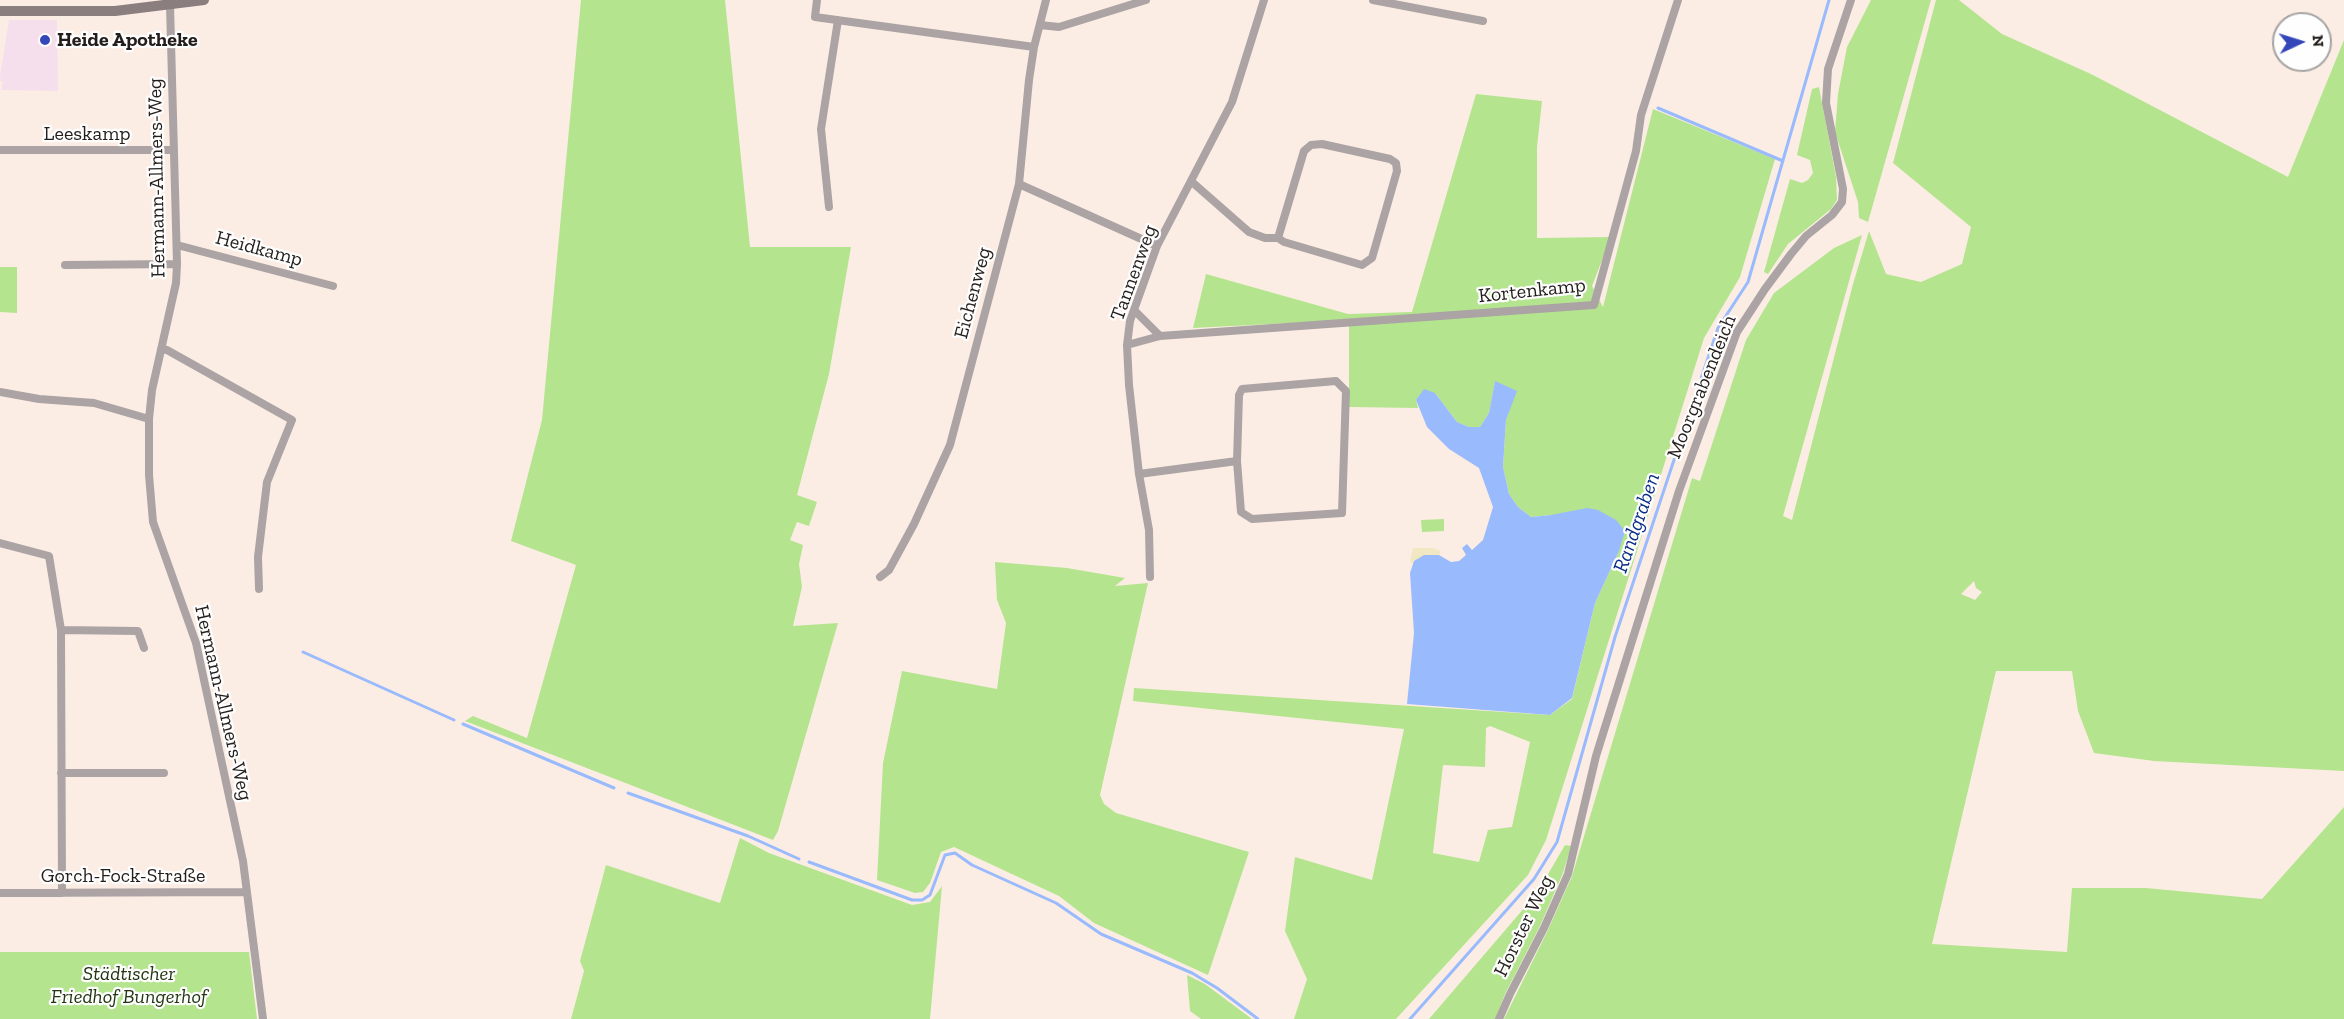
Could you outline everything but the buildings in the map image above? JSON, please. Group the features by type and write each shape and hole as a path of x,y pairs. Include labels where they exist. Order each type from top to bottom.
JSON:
{"street":[{"path":"0,11 25,6 115,11 204,0"},
{"path":"817,0 815,17 1034,47"},
{"name":"Eichenweg","path":"880,577 889,570 909,533 950,445 1019,184 1026,102 1034,47 1046,0"},
{"path":"1040,25 1059,27 1146,0"},
{"name":"Tannenweg","path":"1150,577 1149,530 1139,474 1127,345 1130,321 1157,246 1232,102 1264,0"},
{"path":"1373,0 1483,21"},
{"name":"Kortenkamp","path":"1127,345 1160,336 1594,305 1636,151 1641,115 1677,0"},
{"name":"Moorgrabendeich","path":"1575,847 1596,756 1675,503 1737,332 1791,254 1806,236 1832,215 1842,202 1843,189 1826,103 1828,69 1851,0"},
{"name":"Hermann-Allmers-Weg","path":"170,5 177,264 176,283 152,390 149,419 149,475 153,522 196,643 243,861 263,1019"},
{"path":"829,207 821,129 838,20"},
{"path":"1192,182 1249,232 1265,238 1278,238 1284,242 1358,264 1365,264 1372,258 1397,171 1396,164 1390,159 1333,146 1311,145 1304,151 1278,238"},
{"name":"Leeskamp","path":"0,150 174,150"},
{"path":"1019,184 1157,246"},
{"name":"Heidkamp","path":"177,246 333,286"},
{"path":"65,265 177,264"},
{"path":"1134,310 1160,336"},
{"path":"161,349 167,350 292,420 267,482 258,557 259,589"},
{"path":"1336,381 1346,391 1342,513 1252,519 1242,512 1237,461 1239,395 1242,389 1336,381"},
{"path":"0,392 39,399 94,403 149,419"},
{"path":"1139,474 1237,461"},
{"path":"0,543 49,556 61,630 62,893"},
{"path":"61,630 138,631 144,648"},
{"path":"62,773 164,773"},
{"name":"Horster Weg","path":"1499,1019 1568,874 1575,847"},
{"name":"Gorch-Fock-Straße","path":"0,893 247,892"}],"shaded area":[{"path":"9,20 57,20 58,91 1,90 3,82 0,81 0,76"}],"green space":[{"path":"581,0 725,0 750,247 851,247 829,374 797,495 817,502 809,526 797,522 790,540 803,545 799,564 802,587 793,626 838,623 778,831 773,840 465,721 473,716 527,738 576,565 511,541 542,420"},
{"path":"1871,0 1931,0 1868,222 1859,218 1858,202 1835,132 1838,94 1847,47"},
{"path":"1936,0 1959,0 2002,34 2091,74 2288,177 2344,40 2344,771 2154,761 2094,753 2078,711 2072,671 1996,671 1932,944 2067,952 2072,888 2146,888 2262,899 2344,807 2344,1019 1504,1019 1572,876 1692,478 1700,481 1746,340 1774,293 1834,248 1862,235 1783,516 1792,520 1853,284 1869,231 1886,274 1921,282 1962,264 1971,227 1893,163","holes":["1974,581 1976,588 1982,592 1975,600 1961,594"]},
{"path":"1819,87 1836,177 1837,200 1831,209 1788,244 1768,274 1764,272 1790,179 1802,183 1808,180 1813,173 1810,160 1797,155 1812,89"},
{"path":"1476,94 1542,101 1537,147 1537,238 1611,237 1592,286 1603,307 1653,109 1775,159 1740,277 1704,338 1546,840 1528,875 1396,1019 1294,1019 1307,979 1285,931 1295,857 1372,880 1404,729 1133,701 1134,688 1550,715 1572,699 1595,603 1619,551 1551,515 1531,517 1518,507 1509,494 1503,467 1506,420 1516,391 1495,382 1489,413 1480,427 1469,427 1457,422 1435,393 1416,400 1418,408 1349,407 1349,320 1193,328 1206,274 1348,314 1412,312","holes":["1490,726 1530,742 1512,827 1488,830 1479,862 1433,853 1443,765 1485,767 1486,728"]},
{"path":"0,267 17,267 17,313 0,312"},
{"path":"1444,519 1444,531 1422,532 1421,520"},
{"path":"995,562 1067,568 1125,578 1115,586 1148,583 1100,795 1104,804 1116,813 1249,852 1208,975 1094,923 1059,896 954,847 941,852 930,883 923,892 915,893 877,880 883,763 902,671 997,689 1006,623 997,600"},
{"path":"740,838 769,853 912,905 930,902 942,886 930,1019 571,1019 584,971 580,961 606,865 720,903"},
{"path":"1565,845 1571,846 1563,873 1495,1019 1429,1019 1537,893"},
{"name":"Städtischer Friedhof Bungerhof","path":"0,952 249,952 257,1019 0,1019"},
{"path":"1187,975 1205,984 1252,1019 1201,1019 1190,1011"}],"sand":[{"path":"1413,548 1433,548 1441,551 1439,555 1424,555 1413,564 1410,561"}],"water":[{"path":"1495,381 1517,391 1506,420 1503,467 1509,494 1518,507 1531,517 1587,508 1598,510 1616,520 1625,531 1619,551 1595,603 1572,698 1550,715 1407,704 1414,633 1410,573 1414,561 1424,555 1439,555 1451,562 1459,561 1466,555 1462,548 1467,544 1472,550 1483,540 1493,507 1479,468 1449,449 1427,427 1416,400 1424,389 1435,393 1457,422 1469,427 1480,427 1489,413"}],"waterway":[{"name":"Randgraben","path":"1410,1019 1534,879 1557,842 1615,637 1718,328 1748,282 1829,0"},
{"path":"1658,108 1783,161"},
{"path":"303,652 454,720"},
{"path":"463,724 614,788"},
{"path":"628,793 748,836 799,859"},
{"path":"809,862 912,900 922,900 930,895 945,855 955,853 972,865 1056,903 1101,934 1192,973 1217,988 1258,1019"}],"place":[{"name":"Heide Apotheke","path":"45,40"}]}
